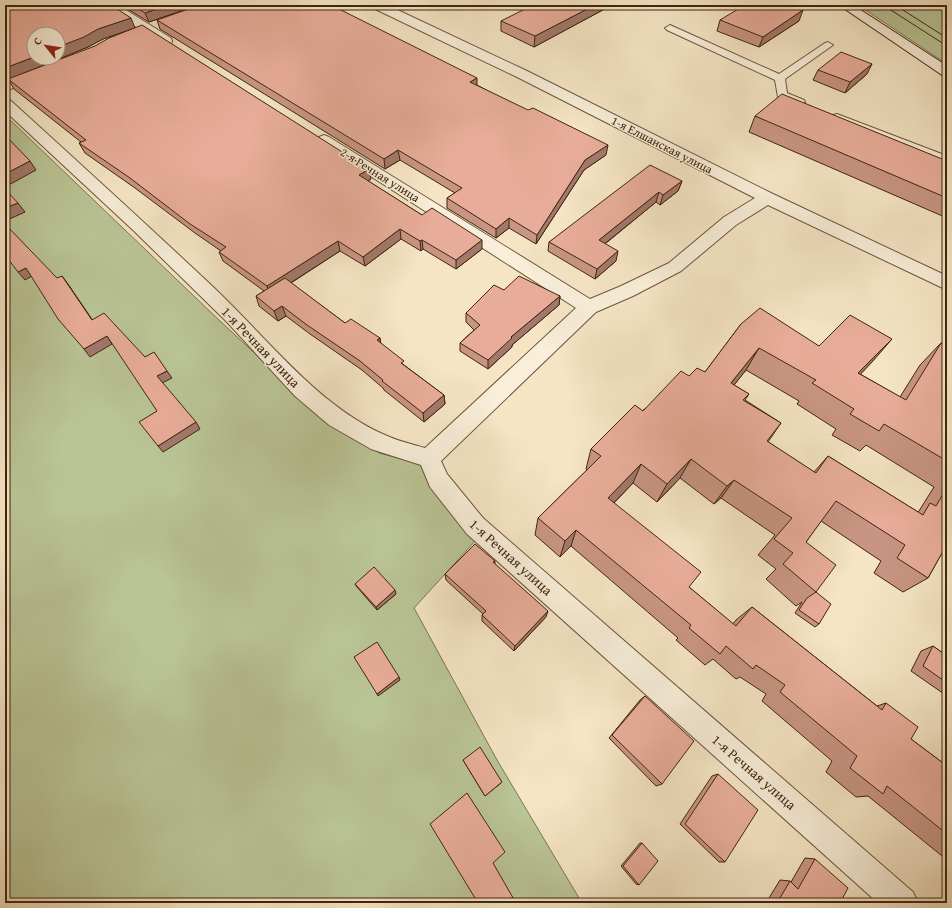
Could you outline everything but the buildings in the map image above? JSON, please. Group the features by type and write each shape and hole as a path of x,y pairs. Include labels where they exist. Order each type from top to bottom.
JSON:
{"street":[{"path":"110,5 142,31 181,50"},
{"name":"1-я Елшанская улица","path":"377,5 522,74 767,198 947,284"},
{"path":"846,5 947,72"},
{"path":"142,31 162,24"},
{"path":"5,87 49,70"},
{"name":"1-я Речная улица","path":"5,103 140,227 233,316 302,390 337,419 379,443 429,458 438,480 475,526 902,903"},
{"name":"2-я Речная улица","path":"308,130 589,307"},
{"path":"429,458 589,307 627,291 675,267 730,221 767,198"}],"lane":[{"path":"670,28 780,78"},
{"path":"780,78 828,45"},
{"path":"780,78 782,95 811,106"},
{"path":"825,112 947,160"}],"green space":[{"path":"858,5 947,5 947,64"},
{"path":"5,115 220,321 319,413 379,453 424,465 477,539 414,608 497,760 582,903 5,903"}],"tram line":[{"path":"883,5 947,46"},
{"path":"895,5 947,38"}]}
